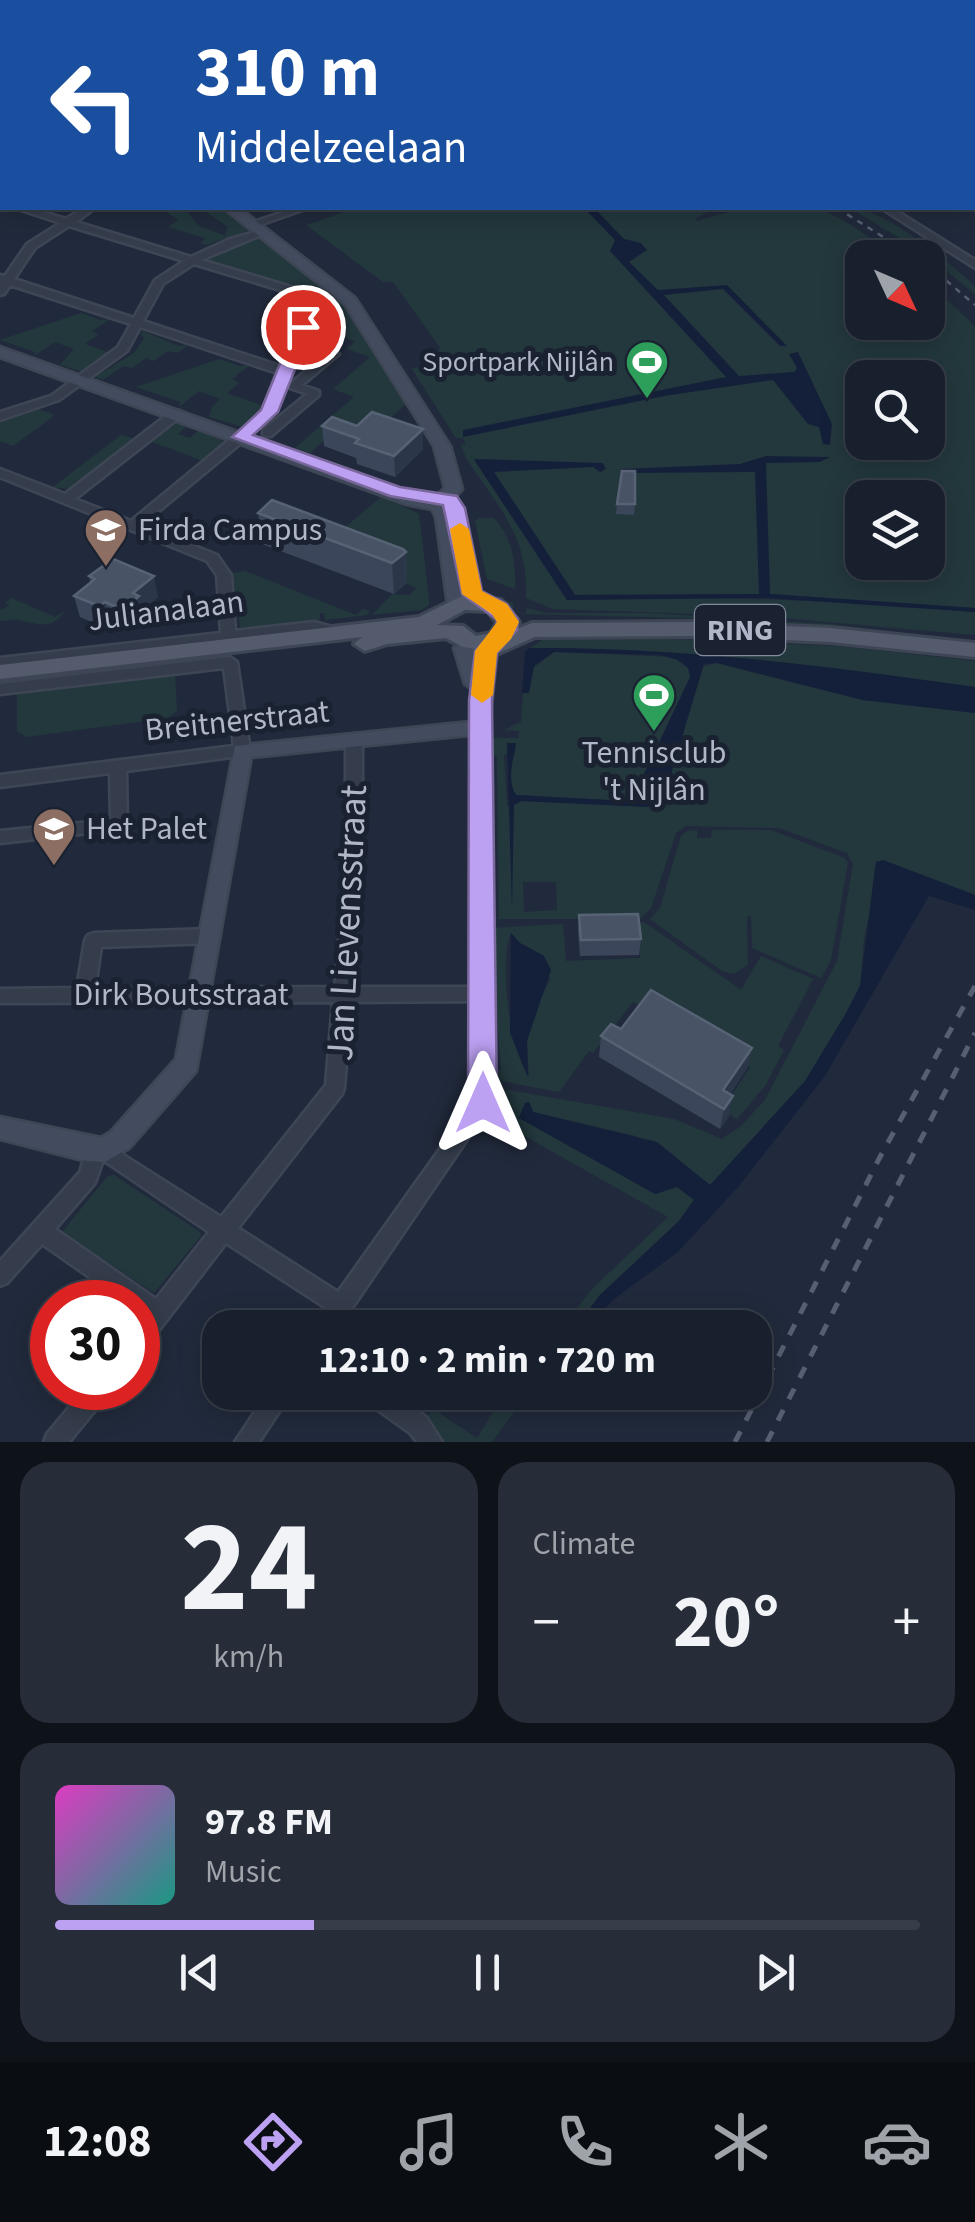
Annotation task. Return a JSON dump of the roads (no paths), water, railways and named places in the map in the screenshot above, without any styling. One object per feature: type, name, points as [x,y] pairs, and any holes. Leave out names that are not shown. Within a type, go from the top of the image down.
[{"type":"main road","name":"RING","points":[[452,625],[482,602],[500,633]]},
{"type":"main road","name":"RING","points":[[452,625],[482,608],[498,620],[500,633]]},
{"type":"main road","name":"RING","points":[[500,633],[570,619],[786,625],[975,646]]},
{"type":"main road","name":"Julianalaan","points":[[0,676],[424,623],[452,625]]},
{"type":"main road","name":"RING","points":[[452,625],[500,633],[699,629],[975,646]]},
{"type":"main road","name":"Julianalaan","points":[[0,676],[365,644],[452,625]]},
{"type":"street","points":[[27,210],[313,298],[319,310],[295,342],[267,415],[134,525]]},
{"type":"street","points":[[0,292],[4,279],[31,246],[87,210]]},
{"type":"street","points":[[234,210],[350,301],[444,453],[439,500],[446,517],[452,625],[480,700],[484,1093],[480,1112],[343,1310]]},
{"type":"street","points":[[0,416],[46,402],[124,349],[159,282],[212,247],[298,210]]},
{"type":"street","points":[[889,210],[973,261]]},
{"type":"street","points":[[4,279],[138,323],[315,393],[267,434]]},
{"type":"street","points":[[294,386],[333,354],[295,342]]},
{"type":"street","points":[[0,352],[397,492],[439,500],[456,508],[470,586],[482,602]]},
{"type":"street","points":[[66,499],[176,414]]},
{"type":"street","points":[[0,473],[206,554],[224,575],[228,636]]},
{"type":"street","name":"Julianalaan","points":[[0,662],[314,627],[338,633]]},
{"type":"street","points":[[480,700],[500,633]]},
{"type":"street","name":"Julianalaan","points":[[177,668],[202,656]]},
{"type":"street","name":"Julianalaan","points":[[0,689],[230,662],[242,751]]},
{"type":"street","name":"Breitnerstraat","points":[[0,781],[354,738],[481,728]]},
{"type":"street","name":"Jan Lievensstraat","points":[[160,1310],[335,1088],[354,861],[354,738]]},
{"type":"street","points":[[0,1276],[88,1177],[100,1150],[120,1140],[187,1063],[242,751]]},
{"type":"street","points":[[0,837],[119,825],[118,765]]},
{"type":"street","points":[[85,994],[94,940],[210,936]]},
{"type":"street","name":"Dirk Boutsstraat","points":[[0,996],[483,994]]},
{"type":"street","points":[[0,1128],[100,1150],[223,1230],[329,1310]]},
{"type":"street","points":[[40,1231],[111,1280]]},
{"type":"street","points":[[55,1442],[81,1410]]},
{"type":"street","points":[[246,1442],[269,1410]]},
{"type":"street","points":[[397,1410],[418,1425],[431,1442]]},
{"type":"water","points":[[586,210],[596,210],[624,239],[641,243],[647,250],[629,262],[658,290],[727,285],[787,346],[780,346],[723,289],[664,295],[739,376],[794,372],[797,368],[789,354],[798,352],[832,424],[830,445],[823,444],[819,427],[808,424],[773,380],[664,396],[463,437],[463,430],[726,377],[610,251],[615,240]]},
{"type":"water","points":[[766,456],[830,457],[820,462],[766,463],[770,594],[975,608],[975,612],[766,598],[567,600],[474,459],[603,463],[606,469],[600,472],[593,467],[494,472],[575,595],[759,594],[755,472],[626,473],[621,469],[740,464]]},
{"type":"water","points":[[530,648],[697,654],[975,687],[975,713],[863,700],[717,663],[704,664],[662,804],[647,807],[521,801],[514,805],[512,910],[507,743],[516,743],[511,776],[516,795],[627,801],[633,797],[690,677],[688,668],[678,660],[660,655],[554,652],[534,666],[529,693],[522,693],[525,651]]},
{"type":"water","points":[[883,860],[975,895],[975,910],[929,896],[825,1076],[739,1186],[678,1252],[603,1310],[589,1310],[678,1222],[694,1200],[677,1187],[655,1194],[519,1118],[525,1103],[529,1102],[533,1112],[657,1142],[710,1185],[805,1081],[860,986],[876,862]]},
{"type":"water","points":[[511,933],[520,943],[544,956],[551,970],[527,1041],[528,1077],[510,1033]]},
{"type":"railway","points":[[840,210],[888,240]]},
{"type":"railway","points":[[945,279],[975,305]]},
{"type":"railway","points":[[735,1442],[881,1155],[975,986]]},
{"type":"railway","points":[[767,1442],[975,1033]]},
{"type":"place","name":"Sportpark Nijlân","points":[[647,400]]},
{"type":"place","name":"Firda Campus","points":[[106,568]]},
{"type":"place","name":"Tennisclub 't Nijlân","points":[[654,733]]},
{"type":"place","name":"Het Palet","points":[[54,867]]}]
